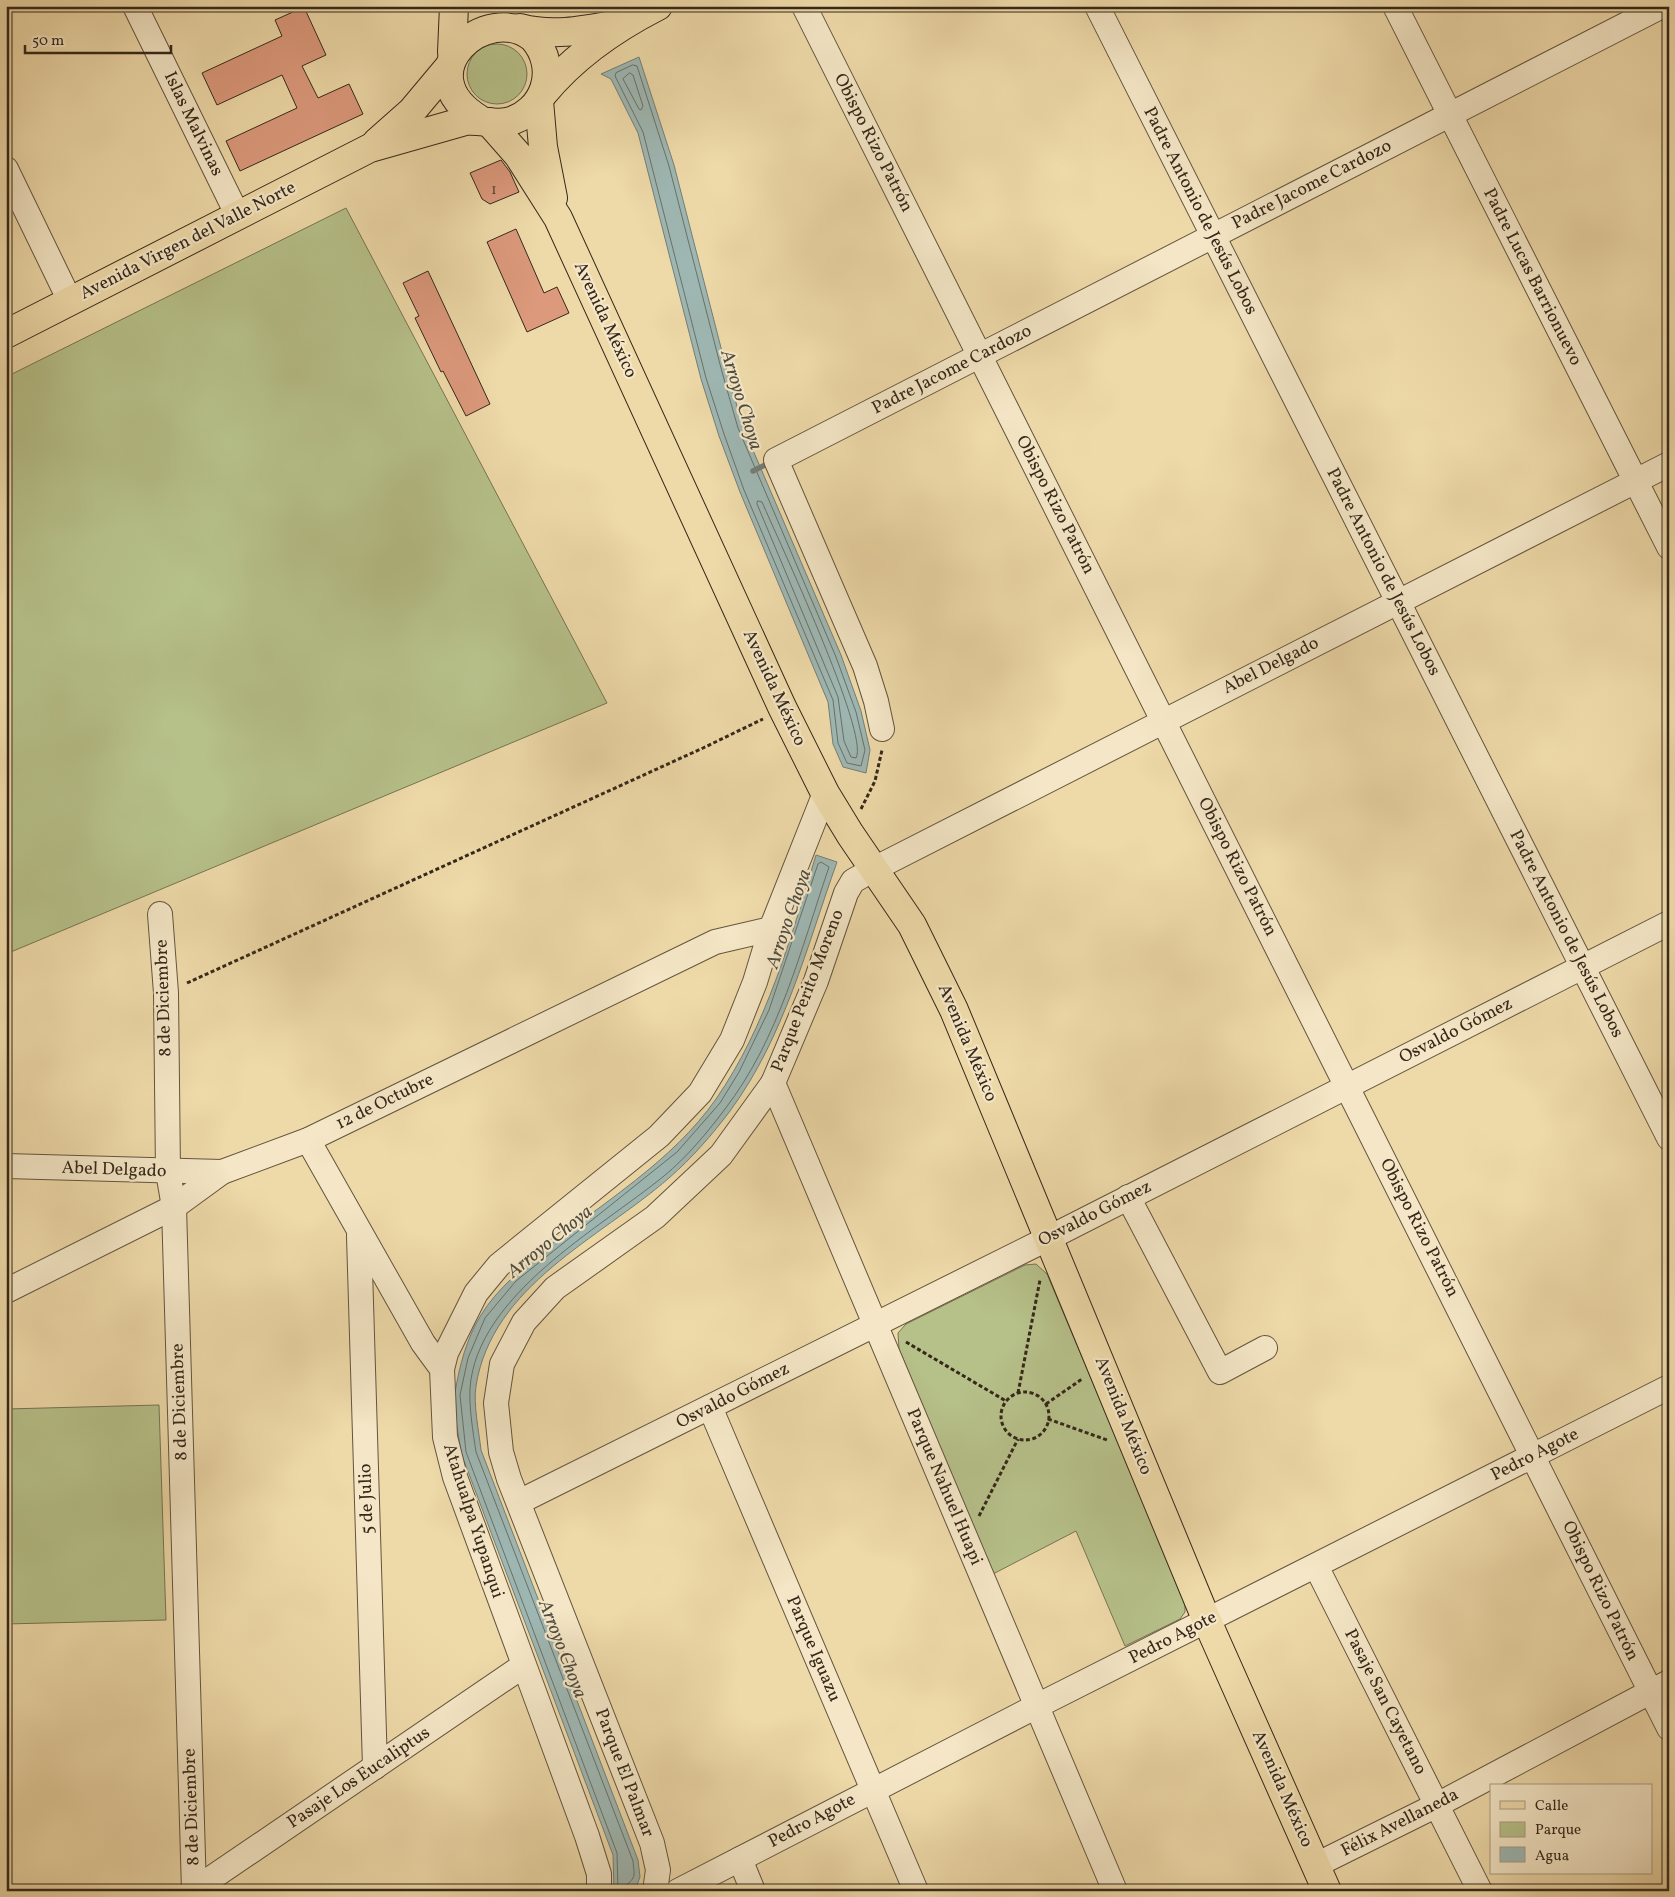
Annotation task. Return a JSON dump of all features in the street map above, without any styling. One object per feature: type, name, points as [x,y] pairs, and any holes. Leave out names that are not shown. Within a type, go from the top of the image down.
[{"type":"main road","points":[[454,6],[449,84],[455,98],[466,111],[484,121],[504,122],[517,119],[530,112],[568,67],[627,22],[658,6]]},
{"type":"main road","points":[[478,6],[533,37],[542,50],[547,64],[547,79],[541,97]]},
{"type":"main road","points":[[450,60],[461,39],[474,29],[489,24],[513,26],[536,32],[556,33],[581,31],[627,22]]},
{"type":"main road","name":"Avenida Virgen del Valle Norte","points":[[370,148],[412,111],[450,60]]},
{"type":"main road","name":"Avenida México","points":[[541,97],[543,147],[558,218]]},
{"type":"main road","name":"Avenida Virgen del Valle Norte","points":[[6,334],[370,148],[434,128],[484,121]]},
{"type":"main road","name":"Avenida México","points":[[484,121],[518,155],[558,218],[782,707],[825,793],[850,834],[912,925],[933,964],[1049,1238],[1207,1621],[1327,1891]]},
{"type":"street","name":"Islas Malvinas","points":[[135,6],[238,216]]},
{"type":"street","name":"Obispo Rizo Patrón","points":[[804,6],[1534,1456],[1660,1687],[1669,1728]]},
{"type":"street","name":"Padre Antonio de Jesús Lobos","points":[[1097,6],[1669,1138]]},
{"type":"street","name":"Padre Lucas Barrionuevo","points":[[1395,6],[1669,547]]},
{"type":"street","name":"Padre Jacome Cardozo","points":[[882,729],[876,701],[865,666],[776,460],[1662,6]]},
{"type":"street","points":[[6,169],[70,301]]},
{"type":"street","name":"Abel Delgado","points":[[874,869],[1669,464]]},
{"type":"street","points":[[442,1369],[446,1353],[476,1293],[499,1265],[659,1136],[700,1093],[732,1040],[755,982],[772,929],[825,793]]},
{"type":"street","name":"Parque Perito Moreno","points":[[496,1403],[502,1364],[524,1322],[555,1288],[655,1217],[721,1155],[773,1083],[816,981],[846,893],[854,881],[874,869]]},
{"type":"street","name":"8 de Diciembre","points":[[160,914],[166,993],[168,1172],[174,1207],[194,1890]]},
{"type":"street","name":"Osvaldo Gómez","points":[[519,1502],[1049,1238],[1669,923]]},
{"type":"street","name":"12 de Octubre","points":[[6,1291],[174,1207],[222,1172],[308,1140],[715,942],[772,929]]},
{"type":"street","name":"Parque Nahuel Huapi","points":[[773,1083],[1115,1891]]},
{"type":"street","points":[[308,1140],[423,1343],[442,1369]]},
{"type":"street","name":"Abel Delgado","points":[[6,1166],[222,1172]]},
{"type":"street","points":[[1128,1197],[1220,1372],[1265,1348]]},
{"type":"street","name":"5 de Julio","points":[[359,1231],[375,1767]]},
{"type":"street","name":"Atahualpa Yupanqui","points":[[442,1369],[445,1437],[455,1477],[587,1836],[599,1874],[599,1891]]},
{"type":"street","name":"Pedro Agote","points":[[678,1891],[873,1789],[1669,1387]]},
{"type":"street","name":"Parque El Palmar","points":[[496,1403],[501,1452],[652,1842],[658,1870],[655,1891]]},
{"type":"street","name":"Parque Iguazu","points":[[710,1407],[916,1891]]},
{"type":"street","name":"Pasaje San Cayetano","points":[[1316,1566],[1480,1891]]},
{"type":"street","name":"Pasaje Los Eucaliptus","points":[[194,1890],[523,1666]]},
{"type":"street","name":"Félix Avellaneda","points":[[1316,1865],[1437,1805],[1660,1687]]},
{"type":"street","points":[[740,1859],[753,1891]]},
{"type":"path","points":[[166,993],[704,748],[747,728],[782,707]]},
{"type":"path","points":[[850,834],[875,781],[882,754],[882,729]]},
{"type":"path","points":[[1018,1392],[1041,1276]]},
{"type":"path","points":[[875,1324],[1006,1401]]},
{"type":"path","points":[[1046,1404],[1101,1365]]},
{"type":"path","points":[[1018,1392],[1034,1393],[1046,1404],[1048,1419],[1041,1433],[1026,1439],[1018,1439],[1006,1430],[1002,1423],[1001,1415],[1006,1401],[1018,1392]]},
{"type":"path","points":[[1048,1419],[1136,1450]]},
{"type":"path","points":[[967,1540],[1018,1439]]},
{"type":"green space","points":[[491,44],[503,44],[514,49],[522,57],[527,68],[525,86],[514,99],[503,104],[491,104],[480,99],[472,91],[467,80],[467,68],[472,57],[480,49]]},
{"type":"green space","points":[[346,208],[607,703],[6,954],[6,377]]},
{"type":"green space","points":[[1036,1264],[1047,1274],[1185,1602],[1185,1612],[1180,1619],[1125,1646],[1076,1531],[993,1574],[899,1349],[898,1333],[906,1324],[1025,1265]]},
{"type":"green space","points":[[159,1405],[166,1620],[6,1624],[6,1409]]},
{"type":"water","points":[[639,57],[674,165],[743,427],[841,655],[861,711],[870,750],[866,773],[843,767],[833,744],[828,702],[740,492],[719,436],[701,379],[638,133],[611,79],[601,74]]},
{"type":"water","points":[[816,855],[837,862],[780,1022],[749,1083],[716,1129],[669,1178],[552,1267],[526,1292],[503,1319],[486,1351],[476,1386],[476,1409],[481,1450],[638,1860],[640,1877],[637,1885],[624,1891],[614,1891],[613,1855],[461,1453],[456,1423],[455,1393],[464,1352],[476,1324],[487,1306],[502,1288],[544,1250],[658,1162],[698,1122],[716,1099],[734,1071],[763,1012],[787,950]]},
{"type":"building","points":[[304,7],[326,55],[302,66],[318,98],[349,84],[363,114],[240,171],[226,141],[297,108],[282,75],[217,105],[202,73],[282,36],[275,20]]},
{"type":"building","points":[[501,160],[510,172],[519,192],[490,204],[482,199],[470,173]]},
{"type":"building","points":[[516,229],[544,293],[557,287],[569,313],[527,332],[487,242]]},
{"type":"building","points":[[428,271],[490,404],[466,416],[443,371],[441,372],[415,318],[419,316],[403,283]]},
{"type":"waterway","points":[[753,471],[771,462]]},
{"type":"water label","name":"Arroyo Choya","points":[[741,400]]},
{"type":"water label","name":"Arroyo Choya","points":[[789,919]]},
{"type":"water label","name":"Arroyo Choya","points":[[550,1242]]},
{"type":"water label","name":"Arroyo Choya","points":[[562,1649]]}]
